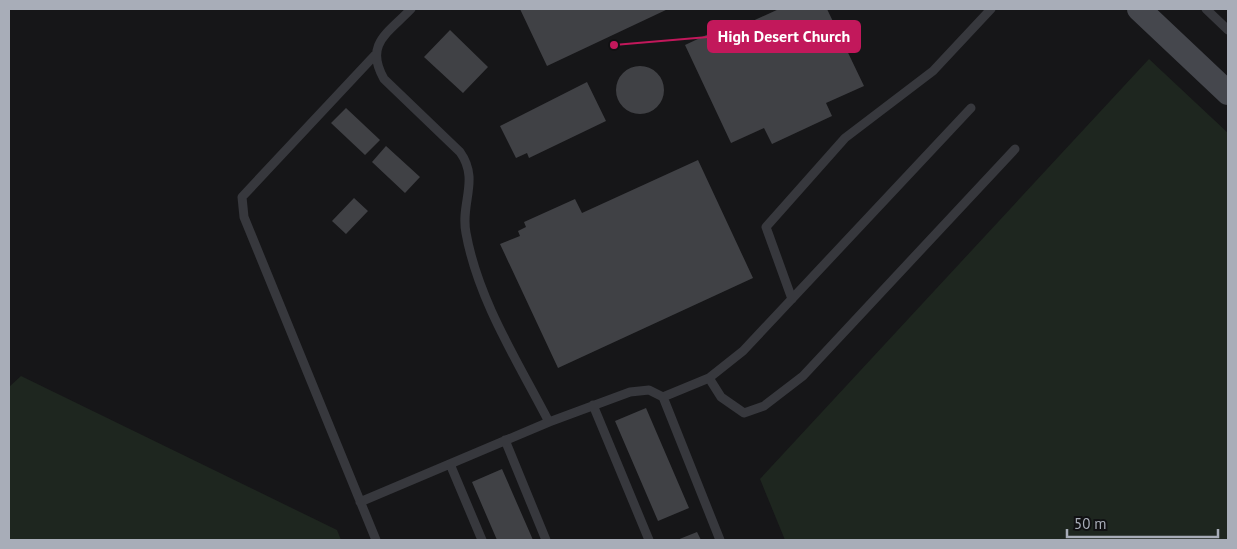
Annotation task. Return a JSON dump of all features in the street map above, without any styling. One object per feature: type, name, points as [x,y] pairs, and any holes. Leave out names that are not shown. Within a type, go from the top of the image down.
[{"type":"main road","points":[[1139,9],[1228,93]]},
{"type":"lane","points":[[376,540],[244,216],[242,197],[375,55],[383,38],[411,9]]},
{"type":"lane","points":[[792,299],[766,227],[845,138],[933,72],[991,9]]},
{"type":"lane","points":[[1206,9],[1228,30]]},
{"type":"lane","points":[[375,55],[376,66],[384,79],[460,152],[468,163],[470,175],[465,232],[474,263],[495,319],[548,422]]},
{"type":"lane","points":[[663,397],[709,378],[743,351],[972,108]]},
{"type":"lane","points":[[709,378],[721,397],[744,413],[764,406],[803,376],[1015,149]]},
{"type":"lane","points":[[360,502],[548,422],[630,392],[649,390],[663,397],[720,540]]},
{"type":"lane","points":[[593,405],[649,540]]},
{"type":"lane","points":[[505,440],[546,540]]},
{"type":"lane","points":[[450,464],[482,540]]},
{"type":"shaded area","points":[[1149,59],[1228,133],[1228,540],[785,540],[760,479]]},
{"type":"shaded area","points":[[21,376],[337,530],[341,540],[9,540],[9,387]]},
{"type":"building","points":[[520,9],[668,9],[547,66]]},
{"type":"building","points":[[779,9],[827,9],[864,86],[826,103],[832,116],[772,144],[764,128],[731,143],[685,45],[717,30],[720,36]]},
{"type":"building","points":[[450,30],[488,67],[463,93],[424,57]]},
{"type":"building","points":[[635,66],[645,66],[657,73],[664,85],[664,95],[657,107],[645,114],[635,114],[627,110],[620,103],[616,95],[616,85],[620,77],[627,70]]},
{"type":"building","points":[[587,82],[606,121],[529,158],[527,153],[516,158],[500,126]]},
{"type":"building","points":[[346,108],[380,140],[365,155],[331,123]]},
{"type":"building","points":[[386,146],[420,177],[405,193],[372,162]]},
{"type":"building","points":[[698,160],[753,278],[558,368],[500,244],[520,236],[518,231],[526,227],[524,222],[575,199],[582,213]]},
{"type":"building","points":[[354,198],[368,211],[346,234],[332,221]]},
{"type":"building","points":[[646,408],[689,508],[658,521],[615,421]]},
{"type":"building","points":[[502,469],[533,540],[497,540],[472,482]]},
{"type":"building","points":[[697,532],[701,540],[677,540]]},
{"type":"place","name":"High Desert Church","points":[[614,45]]}]
